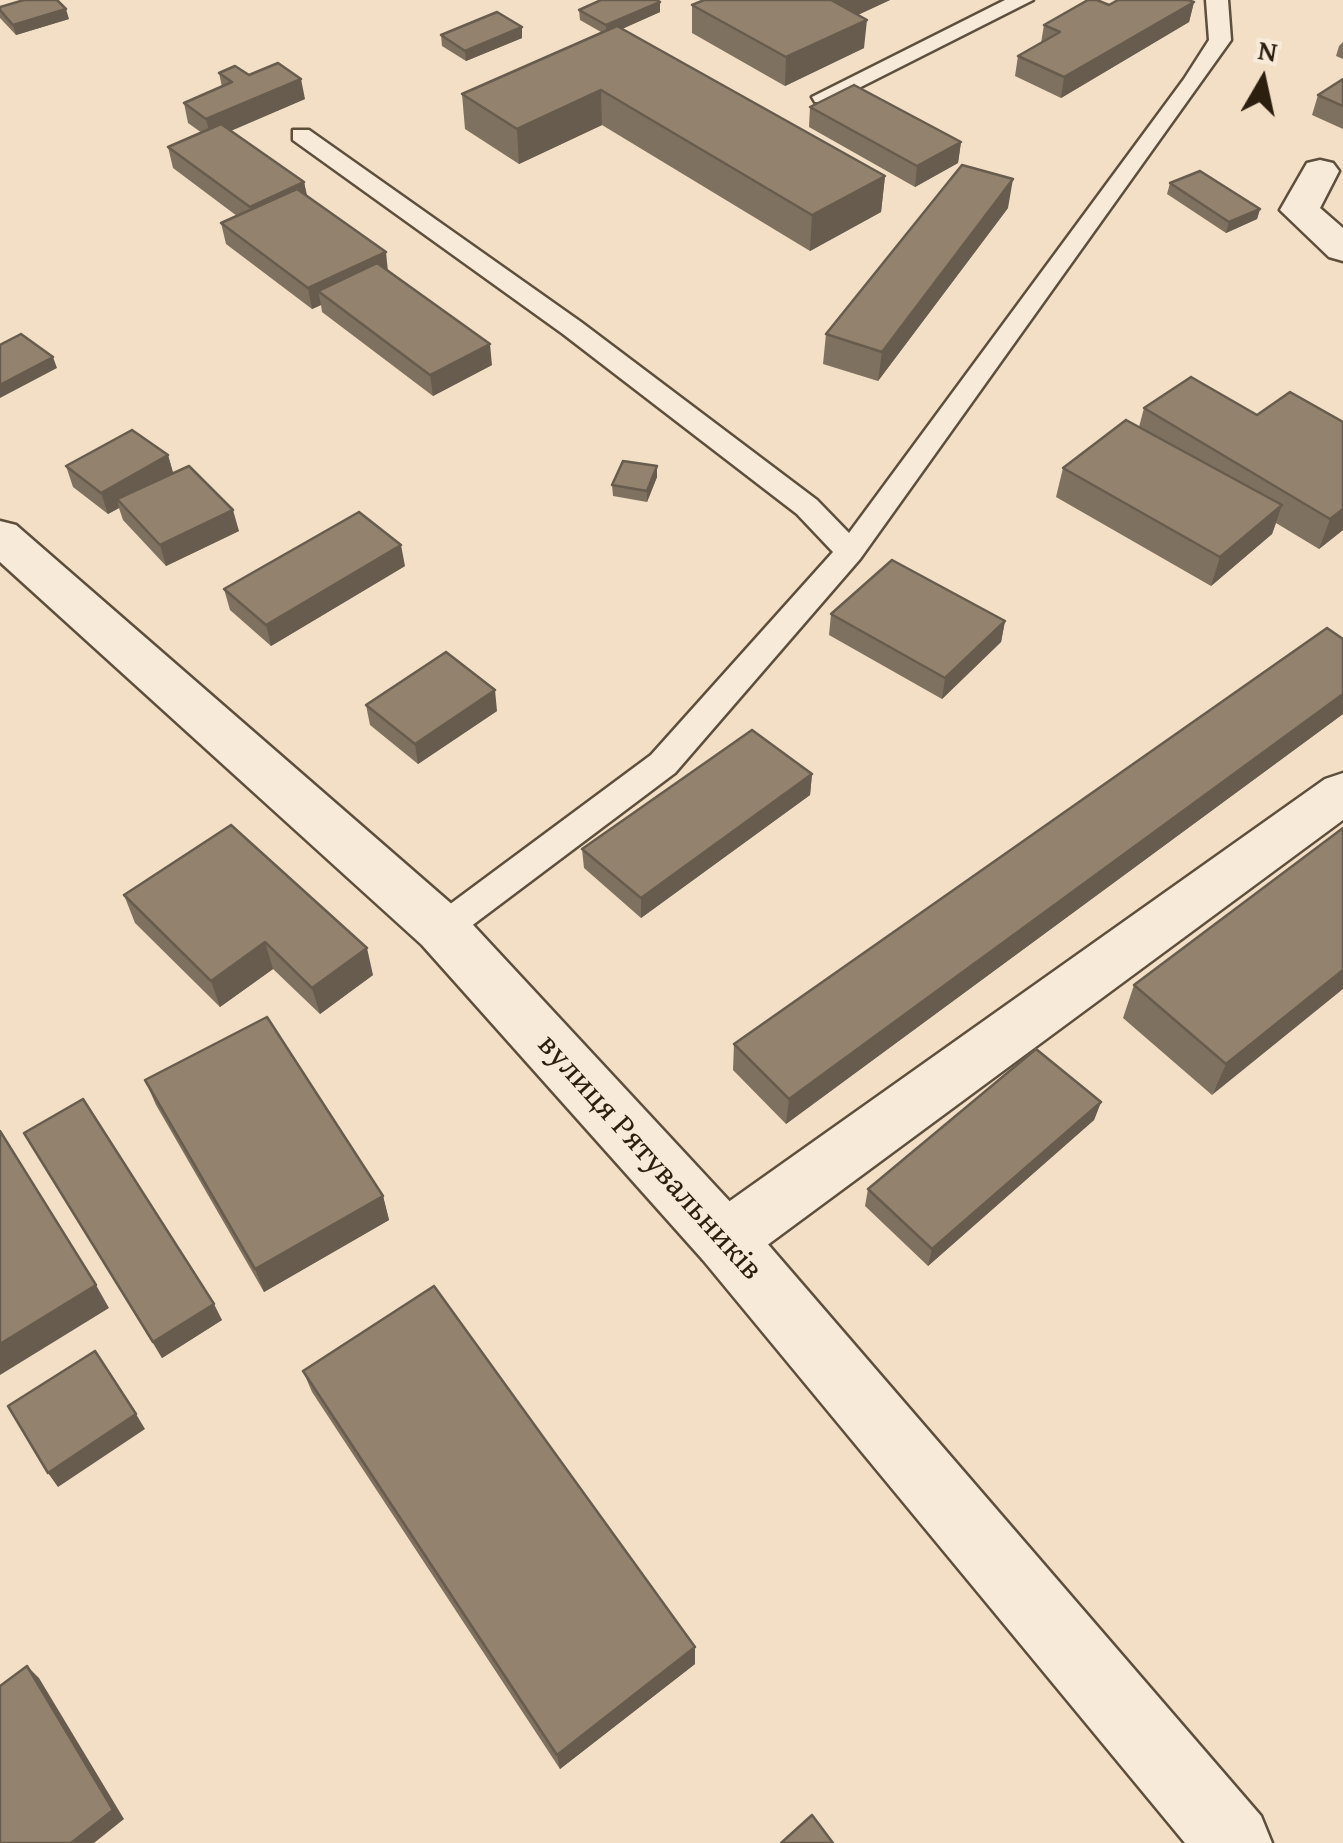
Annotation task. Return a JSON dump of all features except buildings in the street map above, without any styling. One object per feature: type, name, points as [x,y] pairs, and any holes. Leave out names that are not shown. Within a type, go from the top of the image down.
[{"type":"street","points":[[1320,171],[1299,210],[1343,249]]},
{"type":"street","name":"вулиця Рятувальників","points":[[0,536],[442,928],[725,1240],[1234,1843]]},
{"type":"street","points":[[725,1240],[1343,793]]},
{"type":"lane","points":[[823,96],[1022,0]]},
{"type":"lane","points":[[442,928],[663,764],[850,552],[935,442],[1077,236],[1203,67],[1220,40],[1217,0]]},
{"type":"lane","points":[[301,135],[617,362],[806,507],[850,552]]}]
